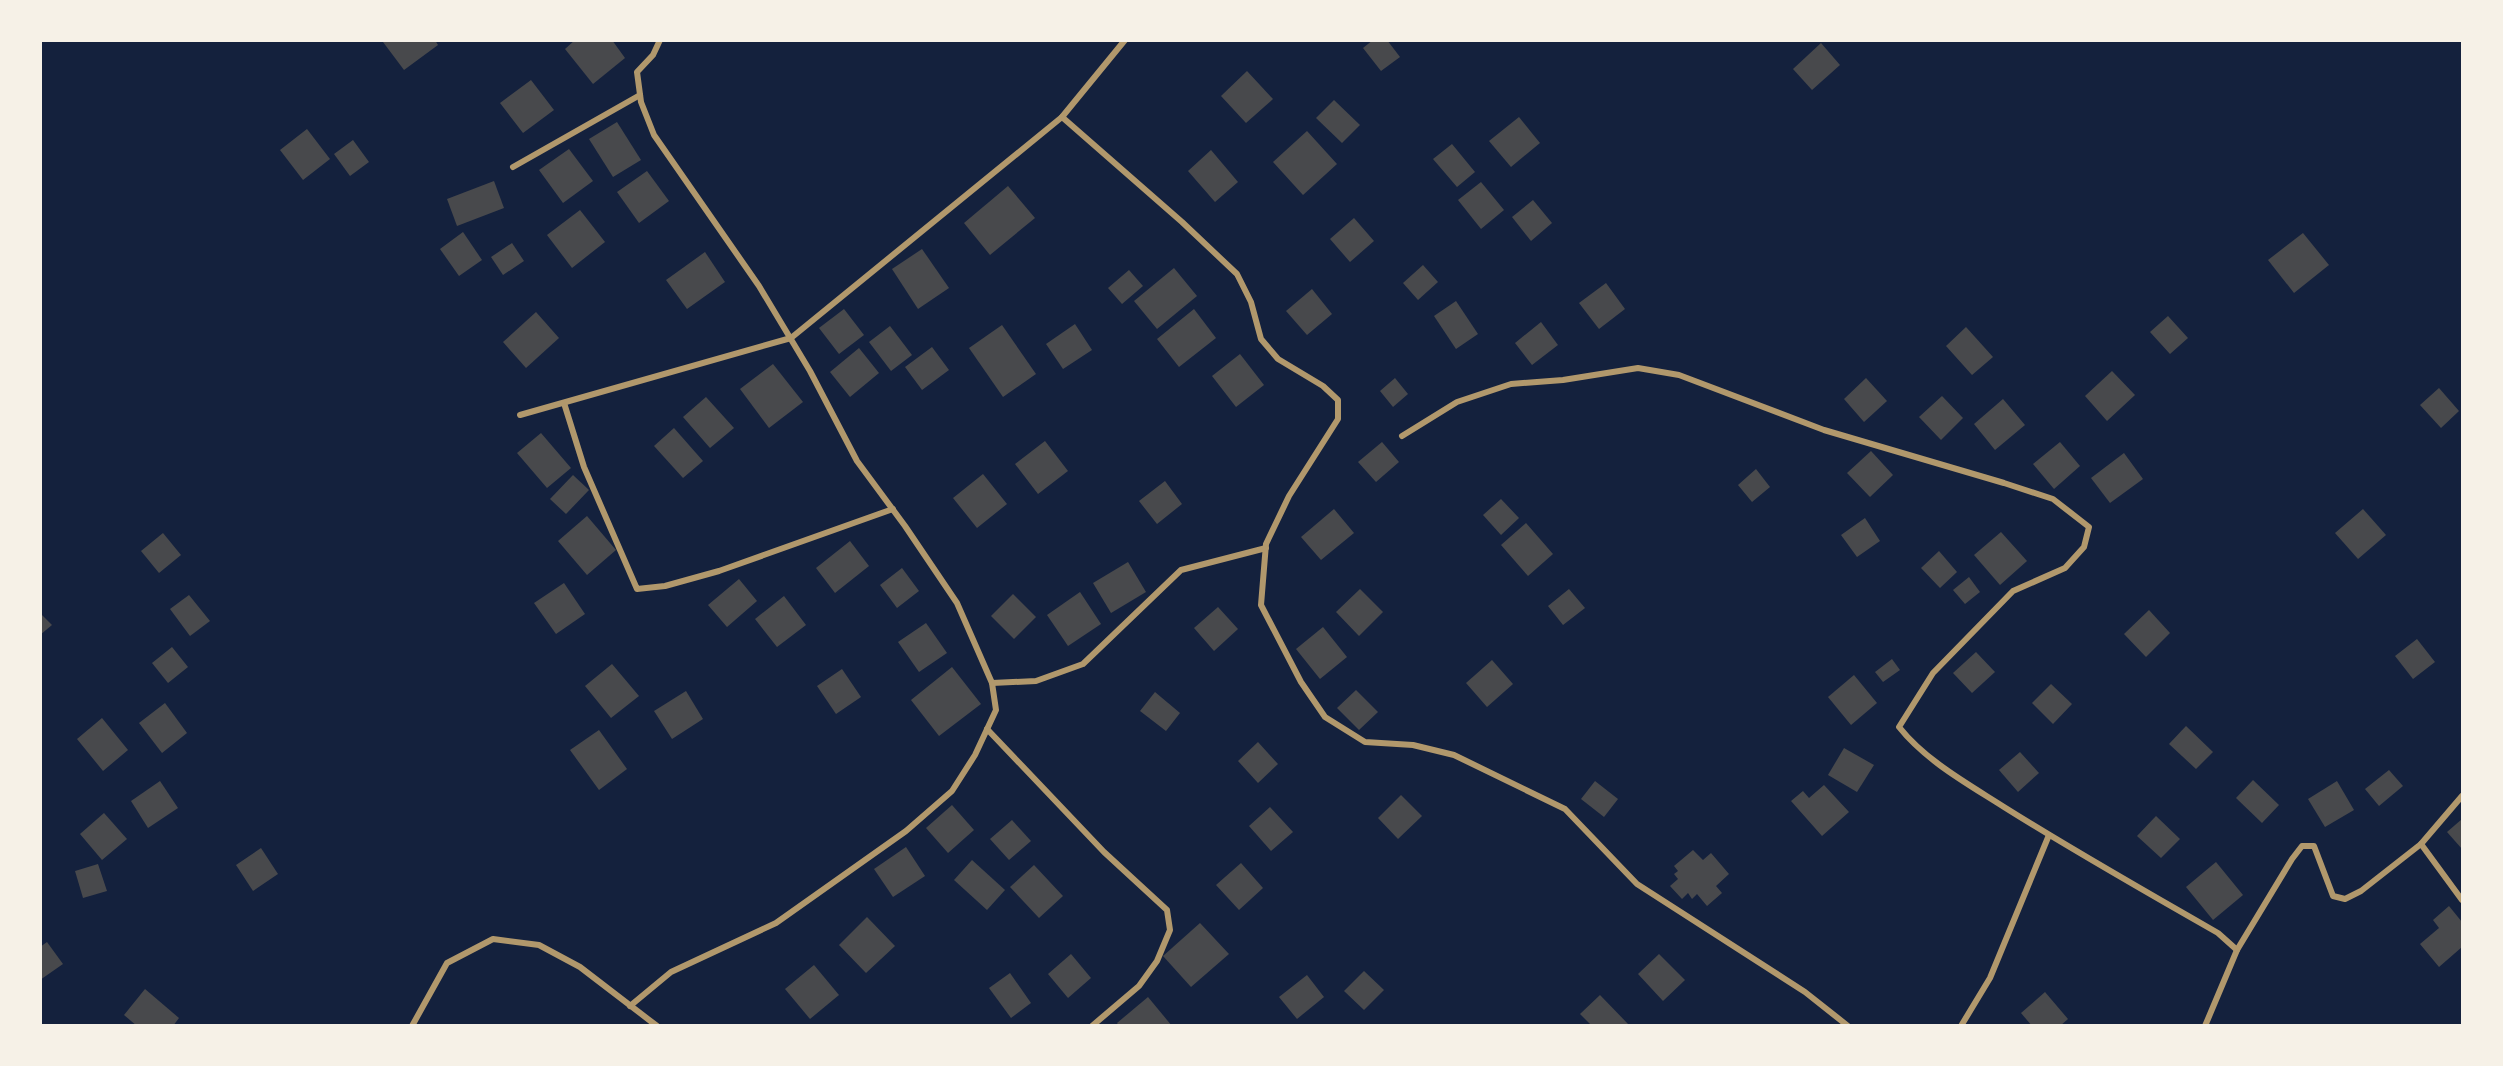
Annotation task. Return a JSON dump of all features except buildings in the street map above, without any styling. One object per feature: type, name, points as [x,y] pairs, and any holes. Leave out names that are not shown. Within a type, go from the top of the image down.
[{"type":"street","points":[[630,1006],[671,972],[776,922],[906,831],[952,791],[975,755],[996,710],[992,683],[957,603],[857,461],[791,338],[759,286],[654,135],[640,95],[637,72],[653,55],[660,40]]},
{"type":"street","points":[[520,415],[791,338],[1062,117],[1125,40]]},
{"type":"street","points":[[513,168],[640,95]]},
{"type":"street","points":[[1062,117],[1182,222],[1237,274],[1251,302],[1261,339],[1278,359],[1323,386],[1338,400],[1338,419],[1289,496],[1266,548],[1261,605],[1301,682],[1325,717],[1365,742],[1413,745],[1454,754],[1565,809],[1637,884],[1805,992],[1848,1026]]},
{"type":"street","points":[[1401,436],[1457,402],[1511,384],[1563,380],[1638,368],[1679,375],[1824,430],[2053,499],[2089,527],[2084,547],[2065,568],[2013,591],[1934,673],[1899,727],[1911,742],[1960,779],[2049,836],[2218,933],[2237,950]]},
{"type":"street","points":[[564,403],[584,467],[636,589],[665,586],[719,571],[893,509]]},
{"type":"street","points":[[992,683],[1036,681],[1083,664],[1181,570],[1266,548]]},
{"type":"street","points":[[987,729],[1104,852],[1167,910],[1170,930],[1157,961],[1139,986],[1092,1026]]},
{"type":"street","points":[[2205,1026],[2237,950],[2302,846],[2314,846],[2333,896],[2345,899],[2361,891],[2421,844],[2463,796]]},
{"type":"street","points":[[1961,1026],[1990,978],[2049,836]]},
{"type":"street","points":[[2421,844],[2463,900]]},
{"type":"street","points":[[412,1026],[447,963],[492,939],[539,945],[580,968],[657,1026]]}]
